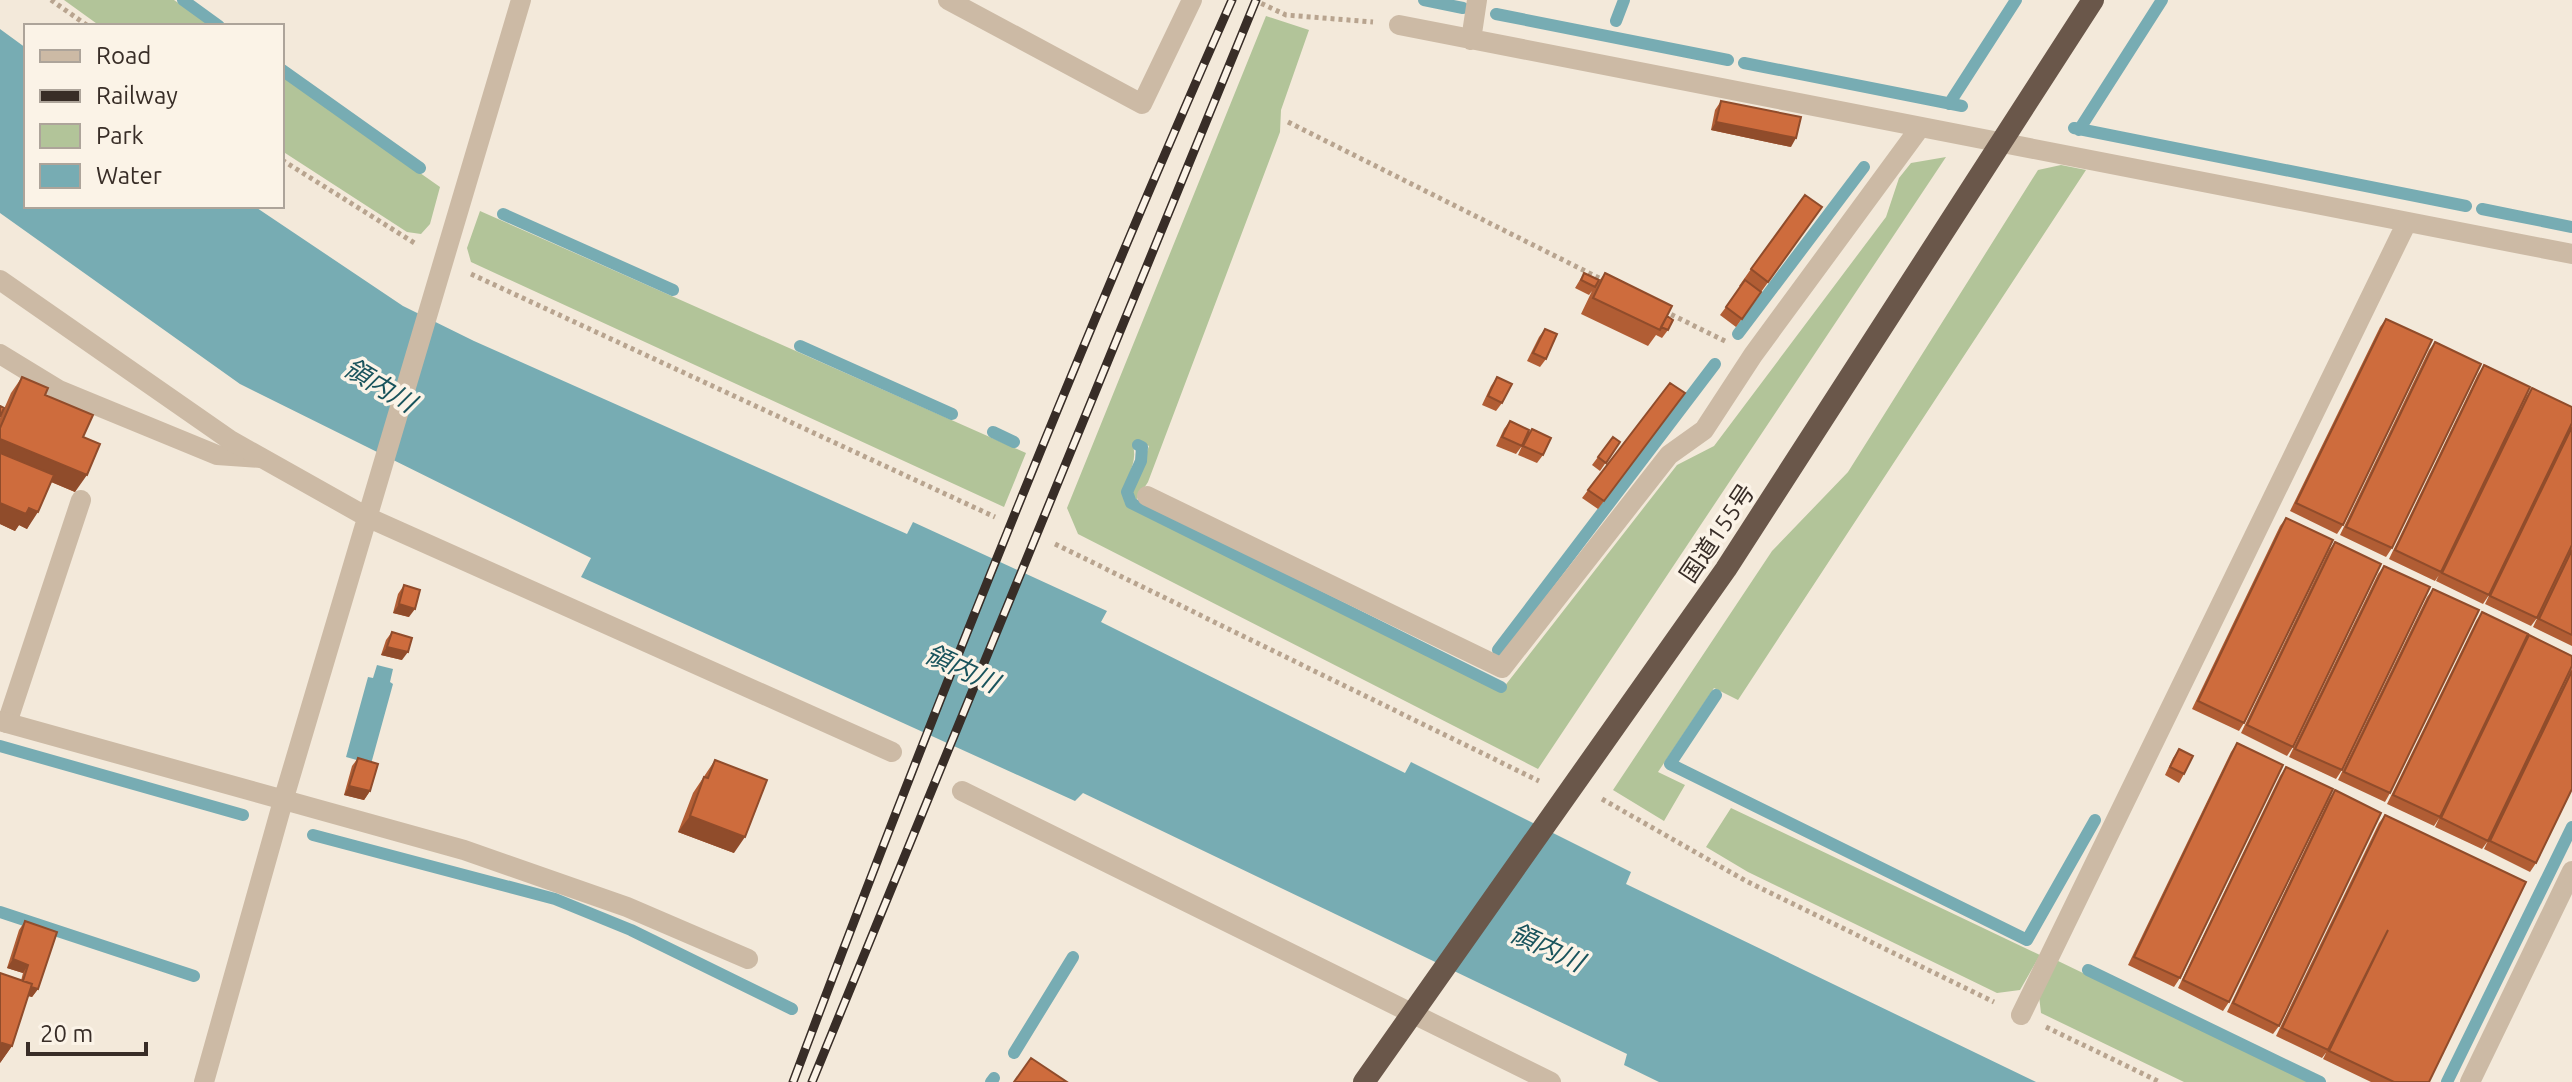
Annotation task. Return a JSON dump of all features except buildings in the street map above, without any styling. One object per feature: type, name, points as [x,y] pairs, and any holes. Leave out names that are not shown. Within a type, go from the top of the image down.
[{"type":"highway","name":"国道155号","points":[[1364,1082],[1726,569],[2093,0]]},
{"type":"street","points":[[204,1082],[441,260],[521,0]]},
{"type":"street","points":[[948,0],[1142,104],[1192,0]]},
{"type":"street","points":[[1471,40],[1477,0]]},
{"type":"street","points":[[1399,25],[1919,129],[2572,254]]},
{"type":"street","points":[[1147,496],[1502,668],[1669,455],[1704,430],[1753,355],[1919,129]]},
{"type":"street","points":[[2021,1015],[2407,222]]},
{"type":"street","points":[[0,280],[230,440],[367,517],[892,752]]},
{"type":"street","points":[[0,354],[59,390],[217,455],[261,458]]},
{"type":"street","points":[[81,500],[3,722],[464,850],[627,907],[748,959]]},
{"type":"street","points":[[962,791],[1416,1012],[1551,1082]]},
{"type":"street","points":[[2470,1082],[2572,871]]},
{"type":"path","points":[[51,0],[85,24]]},
{"type":"path","points":[[1254,0],[1286,15],[1399,25]]},
{"type":"path","points":[[1288,122],[1612,285]]},
{"type":"path","points":[[284,161],[441,260],[995,517]]},
{"type":"path","points":[[1654,306],[1753,355]]},
{"type":"path","points":[[1055,544],[1566,794],[1605,800],[1746,881],[2160,1082]]},
{"type":"green space","points":[[64,0],[174,0],[208,24],[97,24]]},
{"type":"green space","points":[[1266,16],[1309,30],[1281,110],[1280,132],[1148,482],[1135,502],[1132,494],[1149,446],[1139,441],[1133,446],[1134,460],[1125,488],[1125,503],[1500,692],[1677,465],[1714,446],[1886,217],[1899,178],[1911,163],[1946,157],[1538,769],[1078,534],[1067,508]]},
{"type":"green space","points":[[284,77],[440,187],[430,224],[421,234],[407,232],[284,152]]},
{"type":"green space","points":[[2061,165],[2086,170],[1738,700],[1714,688],[1658,772],[1685,785],[1664,821],[1613,790],[1772,551],[1848,472],[2038,170]]},
{"type":"green space","points":[[480,211],[1026,453],[1004,507],[471,262],[467,248]]},
{"type":"green space","points":[[1731,808],[2040,955],[2020,990],[1997,993],[1748,872],[1706,847]]},
{"type":"green space","points":[[2056,960],[2309,1082],[2184,1082],[2041,1013],[2039,996]]},
{"type":"water","name":"領内川","points":[[0,29],[24,47],[24,208],[257,208],[403,306],[474,341],[907,534],[913,522],[1107,611],[1101,622],[1405,773],[1411,762],[1631,872],[1626,884],[2036,1082],[1659,1082],[1624,1065],[1627,1054],[1083,793],[1075,801],[581,577],[591,558],[240,384],[0,213]]},
{"type":"water","points":[[377,665],[393,669],[390,682],[393,684],[371,764],[346,757],[368,677],[373,678]]},
{"type":"waterway","points":[[183,0],[216,24]]},
{"type":"waterway","points":[[1424,0],[1463,8]]},
{"type":"waterway","points":[[1616,21],[1624,0]]},
{"type":"waterway","points":[[1949,104],[2016,0]]},
{"type":"waterway","points":[[2079,130],[2162,0]]},
{"type":"waterway","points":[[1496,14],[1728,60]]},
{"type":"waterway","points":[[1744,63],[1962,106]]},
{"type":"waterway","points":[[284,71],[420,168]]},
{"type":"waterway","points":[[2074,128],[2466,206]]},
{"type":"waterway","points":[[1738,334],[1864,167]]},
{"type":"waterway","points":[[2482,209],[2572,227]]},
{"type":"waterway","points":[[503,214],[673,290]]},
{"type":"waterway","points":[[800,346],[952,414]]},
{"type":"waterway","points":[[1498,650],[1715,364]]},
{"type":"waterway","points":[[993,432],[1014,442]]},
{"type":"waterway","points":[[1138,445],[1142,447],[1141,461],[1127,492],[1131,503],[1501,687]]},
{"type":"waterway","points":[[1716,695],[1670,764],[2027,940],[2095,820]]},
{"type":"waterway","points":[[0,746],[243,815]]},
{"type":"waterway","points":[[2447,1082],[2572,827]]},
{"type":"waterway","points":[[313,835],[555,899],[631,930],[792,1009]]},
{"type":"waterway","points":[[0,912],[194,976]]},
{"type":"waterway","points":[[1014,1053],[1073,957]]},
{"type":"waterway","points":[[2088,970],[2320,1082]]},
{"type":"waterway","points":[[991,1082],[994,1078]]},
{"type":"railway","points":[[793,1082],[1005,538],[1116,268],[1232,0]]},
{"type":"railway","points":[[812,1082],[1256,0]]}]
